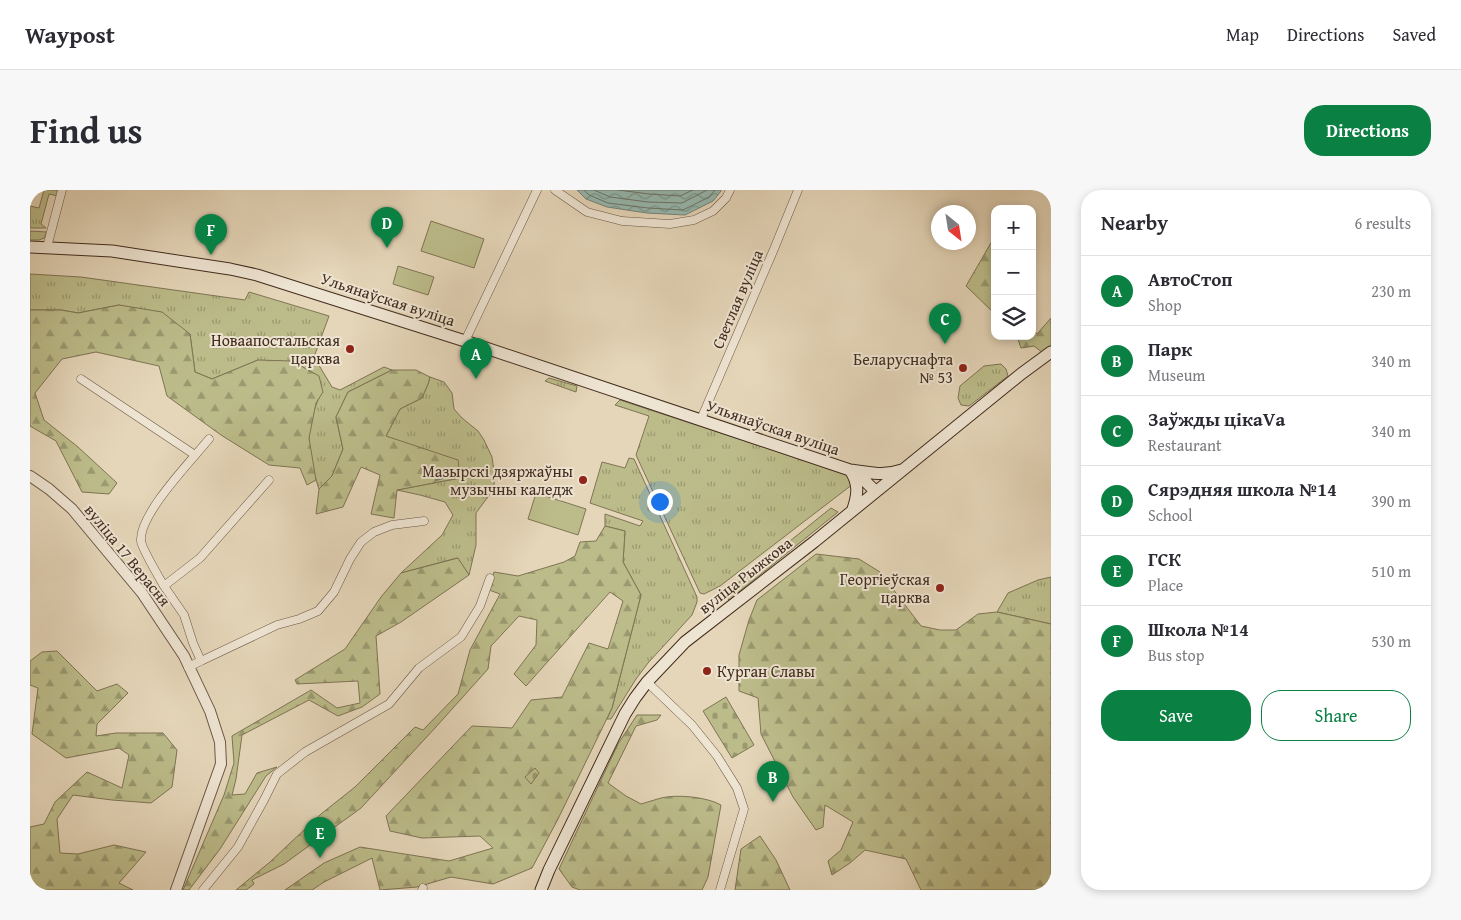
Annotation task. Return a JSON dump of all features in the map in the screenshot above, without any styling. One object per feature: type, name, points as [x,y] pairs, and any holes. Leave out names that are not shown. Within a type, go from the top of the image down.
[{"type":"main road","name":"Ульянаўская вуліца","points":[[30,247],[112,251],[258,275],[466,341],[850,470],[886,474],[902,470]]},
{"type":"main road","name":"вуліца Рыжкова","points":[[541,890],[626,714],[647,682],[685,642],[1051,352]]},
{"type":"main road","points":[[850,470],[862,478],[875,491],[877,485],[870,472]]},
{"type":"main road","points":[[850,470],[857,482],[858,492],[853,509]]},
{"type":"street","points":[[47,247],[62,190]]},
{"type":"street","points":[[466,341],[537,190]]},
{"type":"street","points":[[556,190],[587,212],[622,221],[670,224],[694,220],[712,211],[726,198],[730,190]]},
{"type":"street","name":"Светлая вуліца","points":[[700,419],[798,190]]},
{"type":"street","points":[[81,379],[196,455]]},
{"type":"street","name":"вуліца 17 Верасня","points":[[201,661],[184,615],[164,586],[141,543],[141,532],[149,514],[165,492],[209,439]]},
{"type":"street","name":"вуліца 17 Верасня","points":[[30,476],[49,489],[72,509],[142,592],[184,656],[210,711],[220,742],[221,764],[176,890]]},
{"type":"street","name":"вуліца 17 Верасня","points":[[164,586],[200,558],[269,480]]},
{"type":"street","points":[[188,667],[277,625],[299,619],[318,610],[334,592],[360,542],[374,532],[392,524],[424,521]]},
{"type":"street","points":[[203,890],[238,846],[277,774],[305,752],[389,704],[419,668],[461,637],[480,606],[490,578]]},
{"type":"street","points":[[647,682],[692,725],[717,756],[738,788],[744,809],[720,890]]},
{"type":"green space","points":[[44,190],[57,190],[58,196],[49,194],[41,224],[46,228],[30,228],[30,206],[39,208]]},
{"type":"green space","points":[[431,221],[484,239],[474,268],[421,251]]},
{"type":"green space","points":[[30,231],[47,232],[44,238],[30,240]]},
{"type":"green space","points":[[991,243],[991,310],[966,286]]},
{"type":"green space","points":[[398,266],[434,277],[428,295],[393,284]]},
{"type":"green space","points":[[30,274],[81,277],[245,300],[249,292],[329,316],[314,357],[332,387],[340,390],[384,367],[392,370],[348,392],[336,417],[343,449],[332,476],[319,489],[312,464],[309,438],[313,414],[322,392],[258,360],[212,379],[195,372],[190,334],[119,305],[78,313],[61,310],[30,310]]},
{"type":"green space","points":[[119,305],[162,312],[190,334],[195,372],[212,379],[258,360],[292,361],[319,376],[323,392],[316,403],[309,438],[316,480],[307,485],[300,468],[269,465],[221,435],[167,396],[159,366],[96,352],[62,359],[35,393],[44,420],[78,447],[117,483],[109,494],[82,492],[56,441],[30,426],[30,310],[61,310],[78,313]]},
{"type":"green space","points":[[1051,318],[1051,347],[1043,353],[1034,346],[1021,348],[1018,340],[1036,340],[1037,334]]},
{"type":"green space","points":[[1001,364],[1006,369],[1008,376],[969,406],[961,405],[958,398],[960,386],[984,366]]},
{"type":"green space","points":[[392,370],[416,370],[430,377],[422,398],[400,409],[386,436],[458,460],[460,478],[397,490],[394,518],[371,514],[380,475],[361,467],[343,507],[316,514],[319,489],[332,476],[343,449],[336,417],[348,392]]},
{"type":"green space","points":[[430,377],[444,382],[452,393],[454,409],[478,431],[492,457],[495,478],[493,490],[476,513],[476,545],[469,575],[457,558],[401,573],[442,535],[453,515],[445,502],[397,490],[460,478],[386,436],[400,409],[422,398]]},
{"type":"green space","points":[[549,378],[577,386],[576,392],[545,381]]},
{"type":"green space","points":[[620,400],[845,474],[849,476],[853,484],[720,586],[704,594],[700,593],[636,455],[649,416],[615,405]]},
{"type":"green space","points":[[629,458],[634,459],[697,597],[697,602],[692,615],[648,663],[611,719],[607,719],[612,708],[641,595],[623,562],[625,531],[605,526],[605,514],[640,526],[643,521],[590,503],[602,462],[625,468]]},
{"type":"green space","points":[[536,493],[586,509],[578,535],[528,519]]},
{"type":"green space","points":[[831,508],[838,512],[729,600],[724,594]]},
{"type":"green space","points":[[605,526],[625,531],[623,562],[641,595],[612,708],[532,868],[493,884],[451,877],[417,887],[380,890],[372,858],[312,890],[285,890],[324,863],[360,847],[449,861],[493,848],[480,836],[422,838],[390,831],[386,816],[472,726],[512,728],[531,700],[562,697],[589,643],[608,649],[623,601],[610,592],[526,686],[514,674],[536,645],[537,620],[519,616],[491,646],[488,669],[361,808],[284,864],[252,880],[254,884],[246,890],[236,890],[270,862],[321,814],[355,787],[415,727],[423,730],[458,694],[470,650],[500,594],[489,590],[494,572],[518,576],[564,562],[575,556],[580,542],[596,541]]},
{"type":"green space","points":[[816,554],[859,559],[880,572],[921,626],[940,630],[956,630],[978,614],[997,612],[1051,624],[1051,890],[921,890],[906,859],[865,850],[832,875],[828,861],[841,850],[853,822],[825,805],[823,827],[816,830],[793,797],[761,734],[758,698],[739,691],[739,655],[757,600]]},
{"type":"green space","points":[[458,558],[469,575],[401,622],[376,636],[380,694],[362,707],[338,716],[309,700],[242,735],[232,795],[245,794],[257,773],[277,767],[266,776],[220,849],[189,890],[183,890],[224,795],[234,763],[232,736],[311,690],[337,708],[360,703],[358,681],[297,684],[295,680],[345,649],[381,597],[401,573]]},
{"type":"green space","points":[[1051,577],[1051,624],[997,612],[1008,593],[1038,580]]},
{"type":"green space","points":[[57,651],[97,691],[117,684],[128,693],[97,724],[96,736],[116,733],[163,733],[177,750],[172,787],[151,803],[73,795],[57,819],[60,853],[78,854],[114,845],[146,852],[119,883],[133,890],[30,890],[30,827],[44,824],[55,802],[87,772],[122,788],[129,755],[119,748],[66,758],[32,734],[38,688],[30,685],[30,661],[42,652]]},
{"type":"green space","points":[[726,697],[754,745],[732,758],[703,711]]},
{"type":"green space","points":[[637,715],[661,715],[657,720],[636,726],[608,783],[641,804],[661,798],[683,796],[700,798],[721,805],[708,877],[702,890],[580,890],[572,887],[559,869],[618,744]]},
{"type":"green space","points":[[535,768],[539,773],[531,784],[525,777]]},
{"type":"green space","points":[[760,836],[776,860],[790,890],[735,890],[741,849]]},
{"type":"water","points":[[577,190],[721,191],[713,201],[685,215],[647,213],[607,207],[586,199]]},
{"type":"waterway","points":[[436,480],[455,472]]},
{"type":"place","name":"Сярэдняя школа №14","points":[[387,248]]},
{"type":"place","name":"Школа №14","points":[[211,255]]},
{"type":"place","name":"Заўжды цікаVа","points":[[945,344]]},
{"type":"place","name":"Новаапостальская царква","points":[[350,349]]},
{"type":"place","name":"Беларуснафта № 53","points":[[963,368]]},
{"type":"place","name":"АвтоСтоп","points":[[476,379]]},
{"type":"place","name":"Мазырскі дзяржаўны музычны каледж","points":[[583,480]]},
{"type":"place","name":"Георгіеўская царква","points":[[940,588]]},
{"type":"place","name":"Курган Славы","points":[[707,671]]},
{"type":"place","name":"Парк","points":[[773,802]]},
{"type":"place","name":"ГСК","points":[[320,858]]}]
